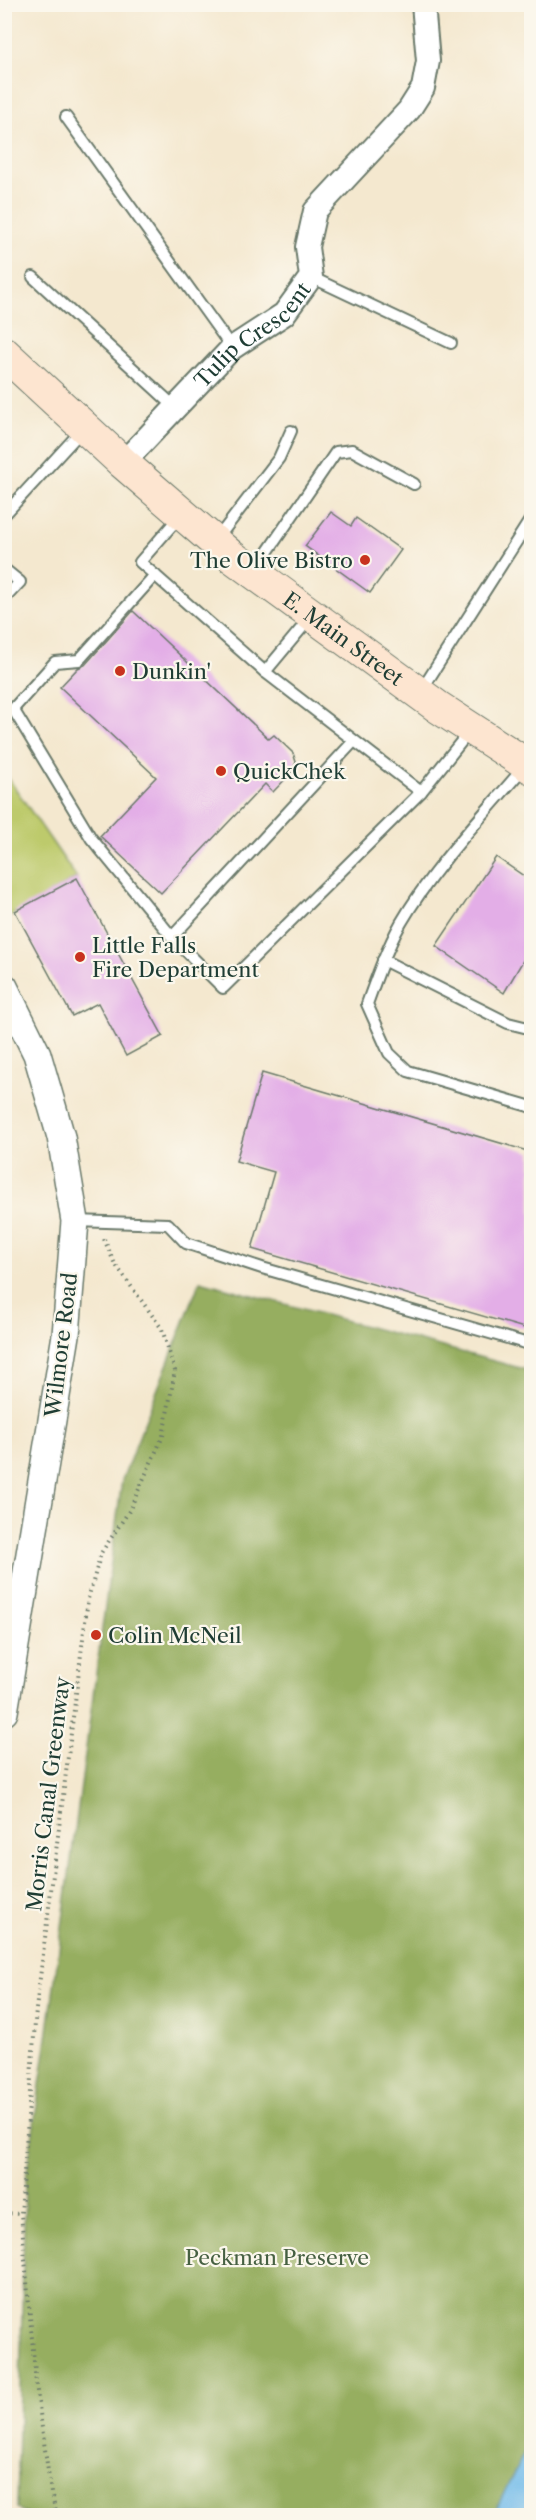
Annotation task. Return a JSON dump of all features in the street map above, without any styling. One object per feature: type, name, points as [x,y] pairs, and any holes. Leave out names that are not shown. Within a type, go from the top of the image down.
[{"type":"main road","name":"E. Main Street","points":[[4,353],[123,464],[253,573],[419,693],[529,766]]},
{"type":"street","name":"Tulip Crescent","points":[[123,464],[232,348],[284,314],[312,277],[307,247],[315,212],[409,110],[423,88],[428,61],[423,4]]},
{"type":"street","name":"Wilmore Road","points":[[4,987],[37,1054],[86,1221],[4,1712]]},
{"type":"lane","points":[[66,117],[232,348]]},
{"type":"lane","points":[[33,277],[176,408]]},
{"type":"lane","points":[[312,277],[451,343]]},
{"type":"lane","points":[[4,515],[84,428]]},
{"type":"lane","points":[[215,542],[279,458],[291,431]]},
{"type":"lane","points":[[253,573],[336,452],[352,450],[414,484]]},
{"type":"lane","points":[[183,513],[140,562],[265,672],[421,792]]},
{"type":"lane","points":[[419,693],[531,517]]},
{"type":"lane","points":[[4,569],[20,582],[4,599]]},
{"type":"lane","points":[[155,575],[80,660],[55,662],[13,709],[91,838],[172,937],[223,988],[421,792],[471,729]]},
{"type":"lane","points":[[265,672],[312,615]]},
{"type":"lane","points":[[172,937],[354,741]]},
{"type":"lane","points":[[529,766],[427,883],[401,924],[383,960],[367,1004],[389,1053],[408,1071],[531,1107]]},
{"type":"lane","points":[[383,960],[508,1023],[531,1029]]},
{"type":"lane","points":[[86,1221],[168,1224],[186,1243],[273,1271],[531,1345]]},
{"type":"path","name":"Morris Canal Greenway","points":[[57,2516],[51,2493],[36,2384],[21,2214],[36,2009],[88,1599],[101,1553],[129,1511],[163,1436],[175,1371],[162,1329],[86,1221]]},
{"type":"path","points":[[4,2213],[21,2214]]},
{"type":"green space","points":[[4,772],[77,878],[5,919],[4,919]]},
{"type":"green space","name":"Peckman Preserve","points":[[200,1281],[531,1371],[531,2446],[495,2515],[32,2516],[17,2509],[25,2185],[122,1480]]},
{"type":"water","points":[[531,2439],[531,2515],[493,2515]]},
{"type":"building","points":[[331,512],[351,526],[356,518],[401,550],[370,593],[305,546]]},
{"type":"building","points":[[133,611],[269,739],[274,735],[293,753],[296,762],[293,771],[273,792],[265,784],[161,893],[100,836],[156,777],[60,687],[78,668],[85,665]]},
{"type":"building","points":[[496,857],[531,881],[531,947],[504,993],[436,946]]},
{"type":"building","name":"Little Falls Fire Department","points":[[77,878],[163,1036],[126,1056],[98,1003],[72,1016],[15,911]]},
{"type":"building","points":[[262,1073],[531,1152],[531,1330],[252,1249],[274,1172],[236,1161]]},
{"type":"place","name":"The Olive Bistro","points":[[365,560]]},
{"type":"place","name":"Dunkin'","points":[[120,671]]},
{"type":"place","name":"QuickChek","points":[[221,771]]},
{"type":"place","name":"Little Falls Fire Department","points":[[80,957]]},
{"type":"place","name":"Colin McNeil","points":[[96,1635]]}]
